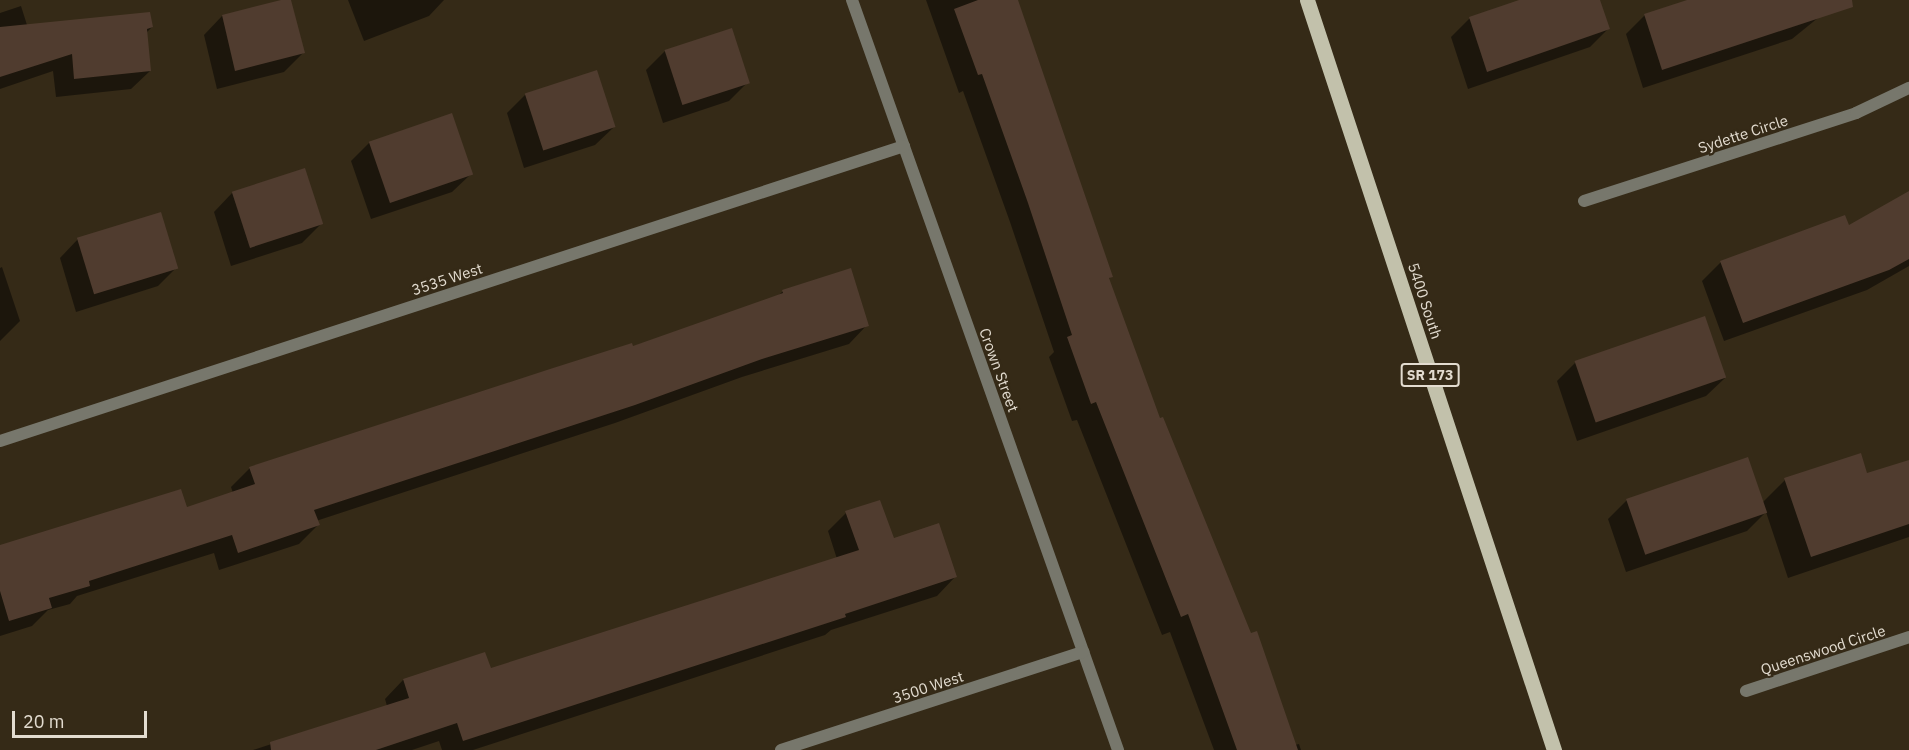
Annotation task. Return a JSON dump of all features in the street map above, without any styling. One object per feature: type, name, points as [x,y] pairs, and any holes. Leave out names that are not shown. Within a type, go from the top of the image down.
[{"type":"main road","name":"5400 South","points":[[1307,0],[1554,750]]},
{"type":"street","name":"Crown Street","points":[[852,0],[1118,750]]},
{"type":"street","name":"Sydette Circle","points":[[1584,201],[1856,113],[1909,88]]},
{"type":"street","name":"3535 West","points":[[0,441],[904,146]]},
{"type":"street","name":"Queenswood Circle","points":[[1746,691],[1909,637]]},
{"type":"street","name":"3500 West","points":[[781,750],[1083,652]]},
{"type":"building","points":[[281,0],[291,0],[305,53],[235,71],[222,15]]},
{"type":"building","points":[[978,0],[1018,0],[1113,277],[1109,278],[1160,418],[1163,417],[1251,633],[1257,631],[1298,750],[1237,750],[1188,614],[1181,617],[1096,402],[1091,404],[1067,337],[1072,335],[1028,203],[982,74],[978,75],[954,9]]},
{"type":"building","points":[[1519,0],[1600,0],[1610,29],[1487,72],[1469,17]]},
{"type":"building","points":[[1687,0],[1852,0],[1853,7],[1662,70],[1644,14]]},
{"type":"building","points":[[150,12],[153,27],[147,29],[151,71],[74,79],[72,54],[0,77],[0,27]]},
{"type":"building","points":[[732,28],[750,83],[682,105],[664,50]]},
{"type":"building","points":[[597,70],[616,127],[543,151],[525,93]]},
{"type":"building","points":[[452,113],[473,174],[390,203],[369,142]]},
{"type":"building","points":[[305,168],[323,224],[250,248],[232,192]]},
{"type":"building","points":[[1909,191],[1909,259],[1889,270],[1743,323],[1720,261],[1845,215],[1849,225]]},
{"type":"building","points":[[161,212],[178,268],[94,294],[77,238]]},
{"type":"building","points":[[851,268],[869,326],[762,359],[635,405],[314,510],[320,525],[238,553],[232,535],[89,581],[90,586],[49,598],[52,608],[9,621],[0,591],[0,545],[181,489],[187,507],[255,484],[249,467],[632,343],[633,346],[783,293],[782,290]]},
{"type":"building","points":[[1705,316],[1726,377],[1596,422],[1575,361]]},
{"type":"building","points":[[1861,453],[1867,473],[1909,460],[1909,524],[1811,557],[1784,478]]},
{"type":"building","points":[[1748,457],[1767,513],[1645,555],[1626,499]]},
{"type":"building","points":[[880,500],[894,538],[939,523],[957,577],[845,614],[846,617],[463,741],[457,723],[376,750],[271,750],[270,742],[409,698],[403,679],[485,652],[491,668],[859,550],[845,511]]}]
